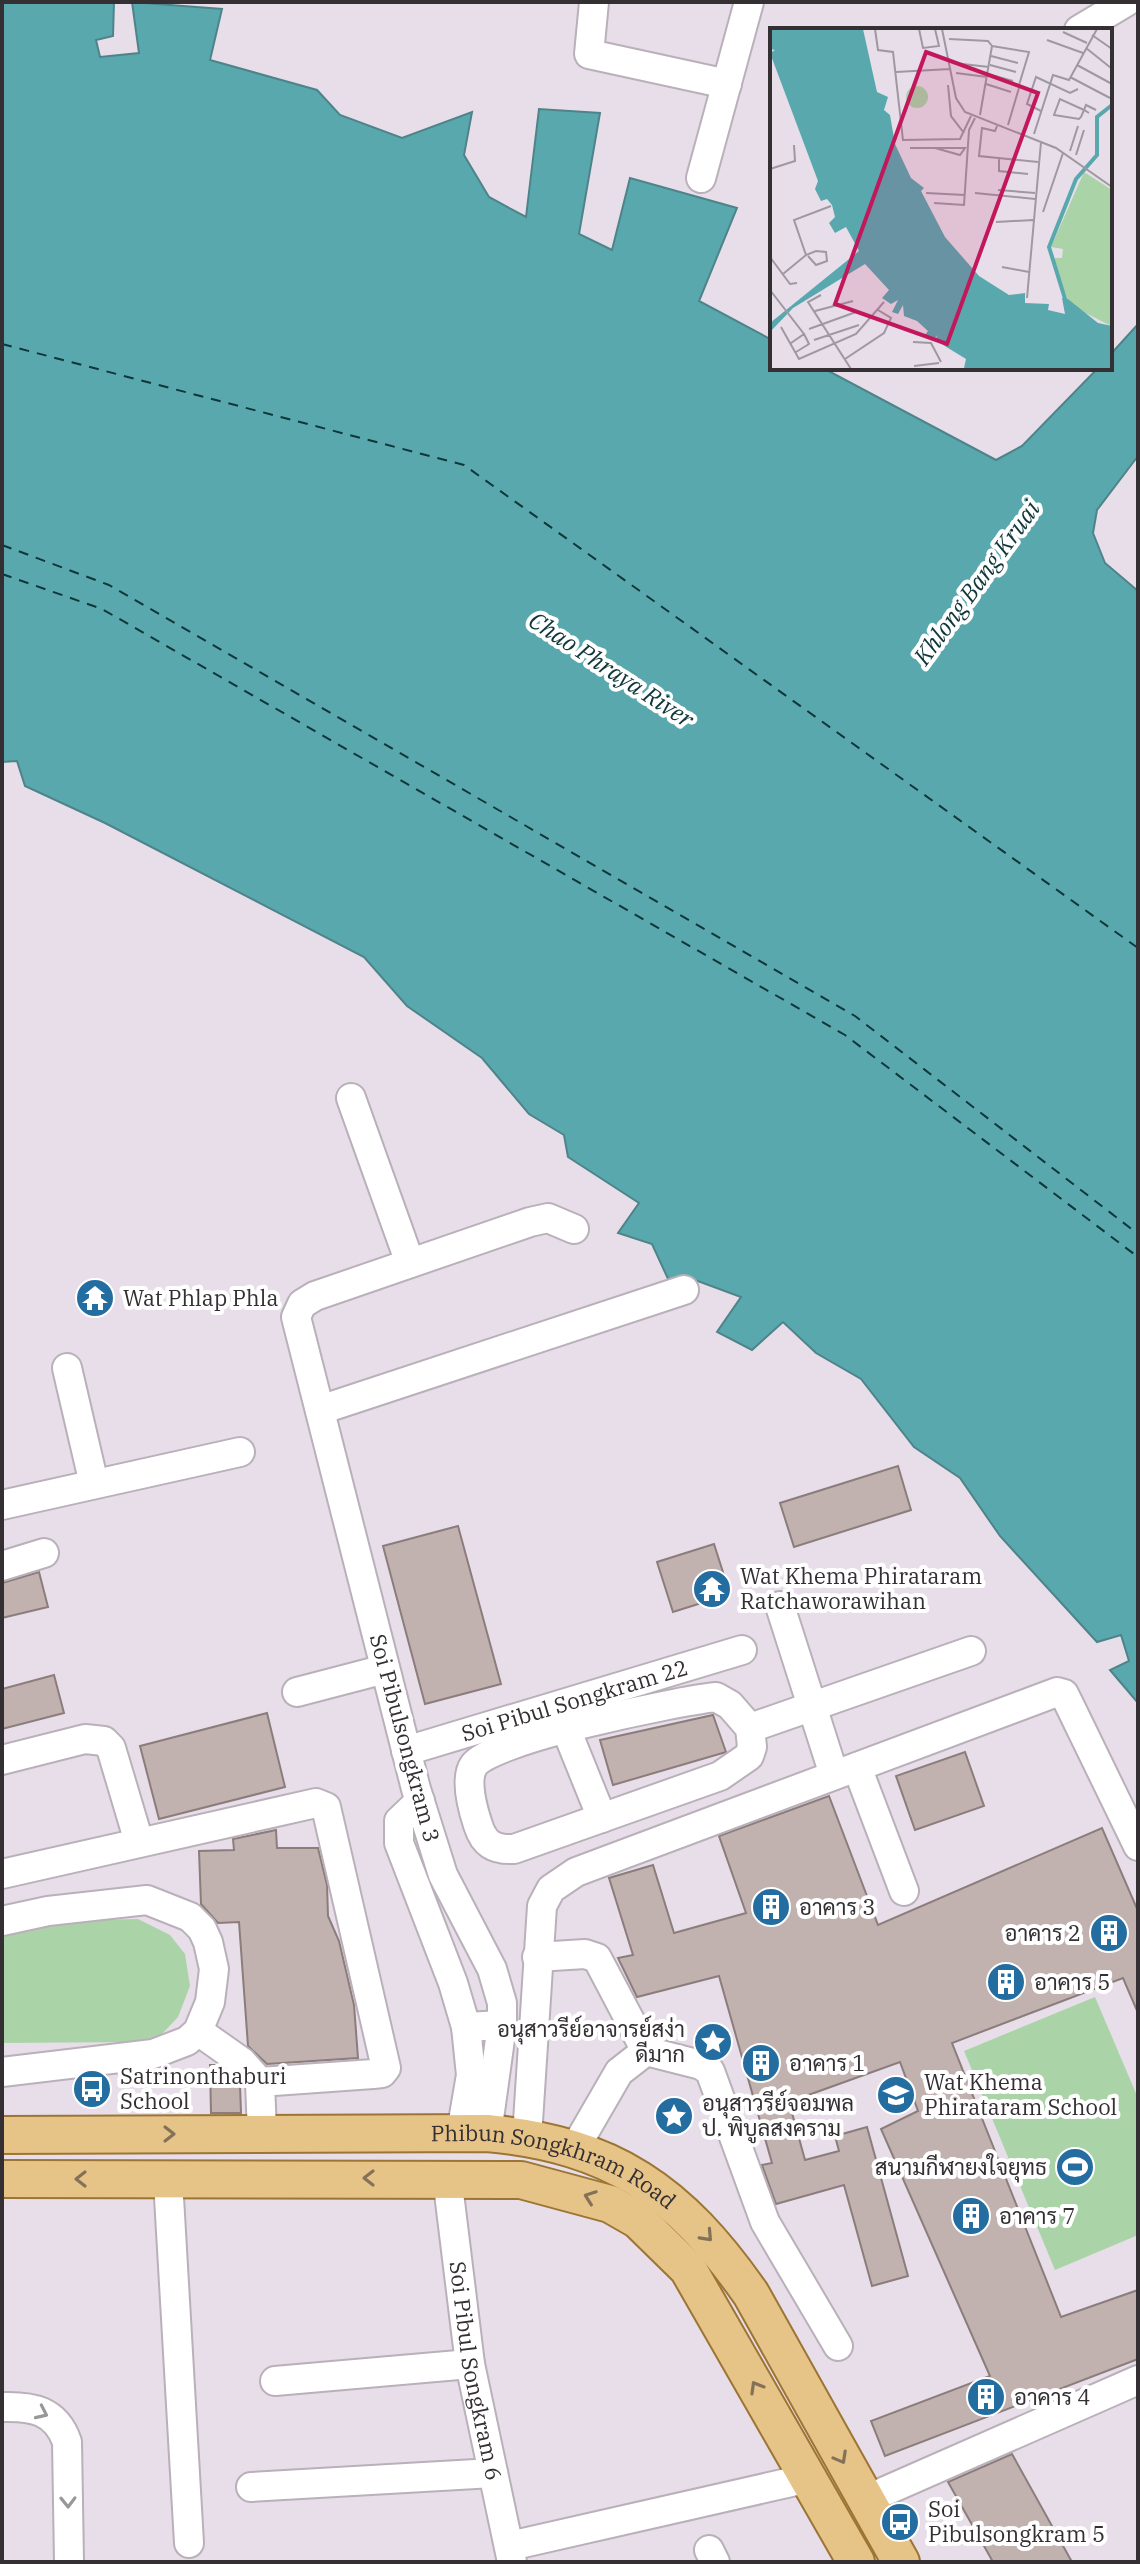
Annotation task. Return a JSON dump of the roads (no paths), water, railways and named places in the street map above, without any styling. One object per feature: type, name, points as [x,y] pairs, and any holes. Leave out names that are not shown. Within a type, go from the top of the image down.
[{"type":"main road","name":"Phibun Songkhram Road","points":[[2,2135],[474,2133],[527,2137],[575,2148],[616,2164],[674,2205],[722,2253],[758,2306],[901,2562]]},
{"type":"main road","name":"Phibun Songkhram Road","points":[[2,2179],[447,2177],[521,2180],[554,2186],[610,2204],[638,2220],[688,2269],[856,2562]]},
{"type":"street","points":[[594,2],[589,54],[727,84]]},
{"type":"street","points":[[701,178],[749,2]]},
{"type":"street","points":[[1082,28],[1126,2]]},
{"type":"street","points":[[351,1098],[410,1263],[548,1218],[574,1229]]},
{"type":"street","name":"Soi Pibulsongkram 3","points":[[410,1263],[315,1296],[302,1304],[296,1317],[420,1801],[443,1875],[492,1969],[499,1993],[502,2025],[474,2133]]},
{"type":"street","points":[[320,1410],[684,1290]]},
{"type":"street","points":[[67,1368],[94,1484]]},
{"type":"street","points":[[2,1505],[240,1452]]},
{"type":"street","points":[[2,1566],[44,1553]]},
{"type":"street","points":[[780,1606],[812,1709],[904,1891]]},
{"type":"street","name":"Soi Pibul Songkram 22","points":[[406,1751],[742,1650]]},
{"type":"street","points":[[750,1728],[812,1709],[971,1651]]},
{"type":"street","points":[[297,1692],[385,1669]]},
{"type":"street","points":[[527,2137],[542,1906],[551,1889],[569,1876],[1057,1692],[1064,1694],[1138,1846]]},
{"type":"street","points":[[716,1697],[730,1705],[750,1728],[752,1747],[742,1764],[720,1776],[514,1849],[499,1850],[488,1845],[478,1826],[469,1778],[477,1761],[566,1729],[716,1697]]},
{"type":"street","points":[[566,1729],[602,1818]]},
{"type":"street","points":[[2,1760],[85,1739],[104,1741],[111,1748],[139,1842]]},
{"type":"street","points":[[420,1801],[399,1821],[399,1843],[453,1983],[466,2027],[474,2133]]},
{"type":"street","points":[[2,1874],[316,1803],[326,1807],[386,2068],[373,2074],[260,2082]]},
{"type":"street","points":[[2,1921],[48,1911],[147,1900],[176,1909],[202,1929],[214,1969],[210,2002],[198,2031],[176,2047],[153,2054],[2,2072]]},
{"type":"street","points":[[499,1993],[536,1964],[585,1954],[597,1958],[646,2051],[701,2065],[710,2071],[765,2222],[838,2346]]},
{"type":"street","points":[[466,2027],[502,2025]]},
{"type":"street","points":[[198,2031],[242,2062],[260,2082],[262,2133]]},
{"type":"street","points":[[575,2148],[619,2072],[646,2051]]},
{"type":"street","name":"Soi Pibul Songkram 6","points":[[447,2177],[470,2364],[511,2554]]},
{"type":"street","points":[[168,2180],[189,2543]]},
{"type":"street","points":[[275,2381],[470,2364]]},
{"type":"street","points":[[865,2500],[1138,2380]]},
{"type":"street","points":[[2,2407],[28,2406],[43,2412],[62,2428],[67,2442],[69,2562]]},
{"type":"street","points":[[251,2487],[493,2473]]},
{"type":"street","points":[[511,2554],[809,2478]]},
{"type":"water","points":[[2,2],[114,2],[113,36],[96,40],[100,57],[139,53],[132,2],[222,9],[210,60],[317,90],[340,115],[402,138],[472,112],[464,155],[489,197],[526,217],[539,109],[600,113],[579,234],[612,250],[630,178],[737,208],[699,301],[770,339],[770,370],[827,370],[996,460],[1022,446],[1096,370],[1112,370],[1112,353],[1138,324],[1138,456],[1097,510],[1093,533],[1105,563],[1138,591],[1138,1703],[1110,1670],[1129,1661],[1121,1635],[1097,1642],[1000,1536],[960,1478],[914,1447],[861,1379],[816,1353],[783,1322],[752,1350],[717,1332],[741,1297],[695,1280],[669,1281],[652,1244],[618,1233],[639,1203],[568,1157],[564,1135],[529,1114],[482,1058],[407,1006],[364,957],[105,823],[25,786],[17,761],[2,762]]},
{"type":"place","name":"Wat Phlap Phla","points":[[95,1298]]},
{"type":"place","name":"Wat Khema Phirataram Ratchaworawihan","points":[[712,1589]]},
{"type":"place","name":"อาคาร 3","points":[[771,1907]]},
{"type":"place","name":"อาคาร 2","points":[[1109,1933]]},
{"type":"place","name":"อาคาร 5","points":[[1006,1982]]},
{"type":"place","name":"อนุสาวรีย์อาจารย์สง่า ดีมาก","points":[[713,2042]]},
{"type":"place","name":"อาคาร 1","points":[[761,2063]]},
{"type":"place","name":"Satrinonthaburi School","points":[[92,2089]]},
{"type":"place","name":"Wat Khema Phirataram School","points":[[896,2095]]},
{"type":"place","name":"อนุสาวรีย์จอมพล ป. พิบูลสงคราม","points":[[674,2116]]},
{"type":"place","name":"สนามกีฬายงใจยุทธ","points":[[1075,2167]]},
{"type":"place","name":"อาคาร 7","points":[[971,2216]]},
{"type":"place","name":"อาคาร 4","points":[[986,2397]]},
{"type":"place","name":"Soi Pibulsongkram 5","points":[[900,2522]]},
{"type":"water label","name":"Khlong Bang Kruai","points":[[977,583]]},
{"type":"water label","name":"Chao Phraya River","points":[[611,670]]}]
